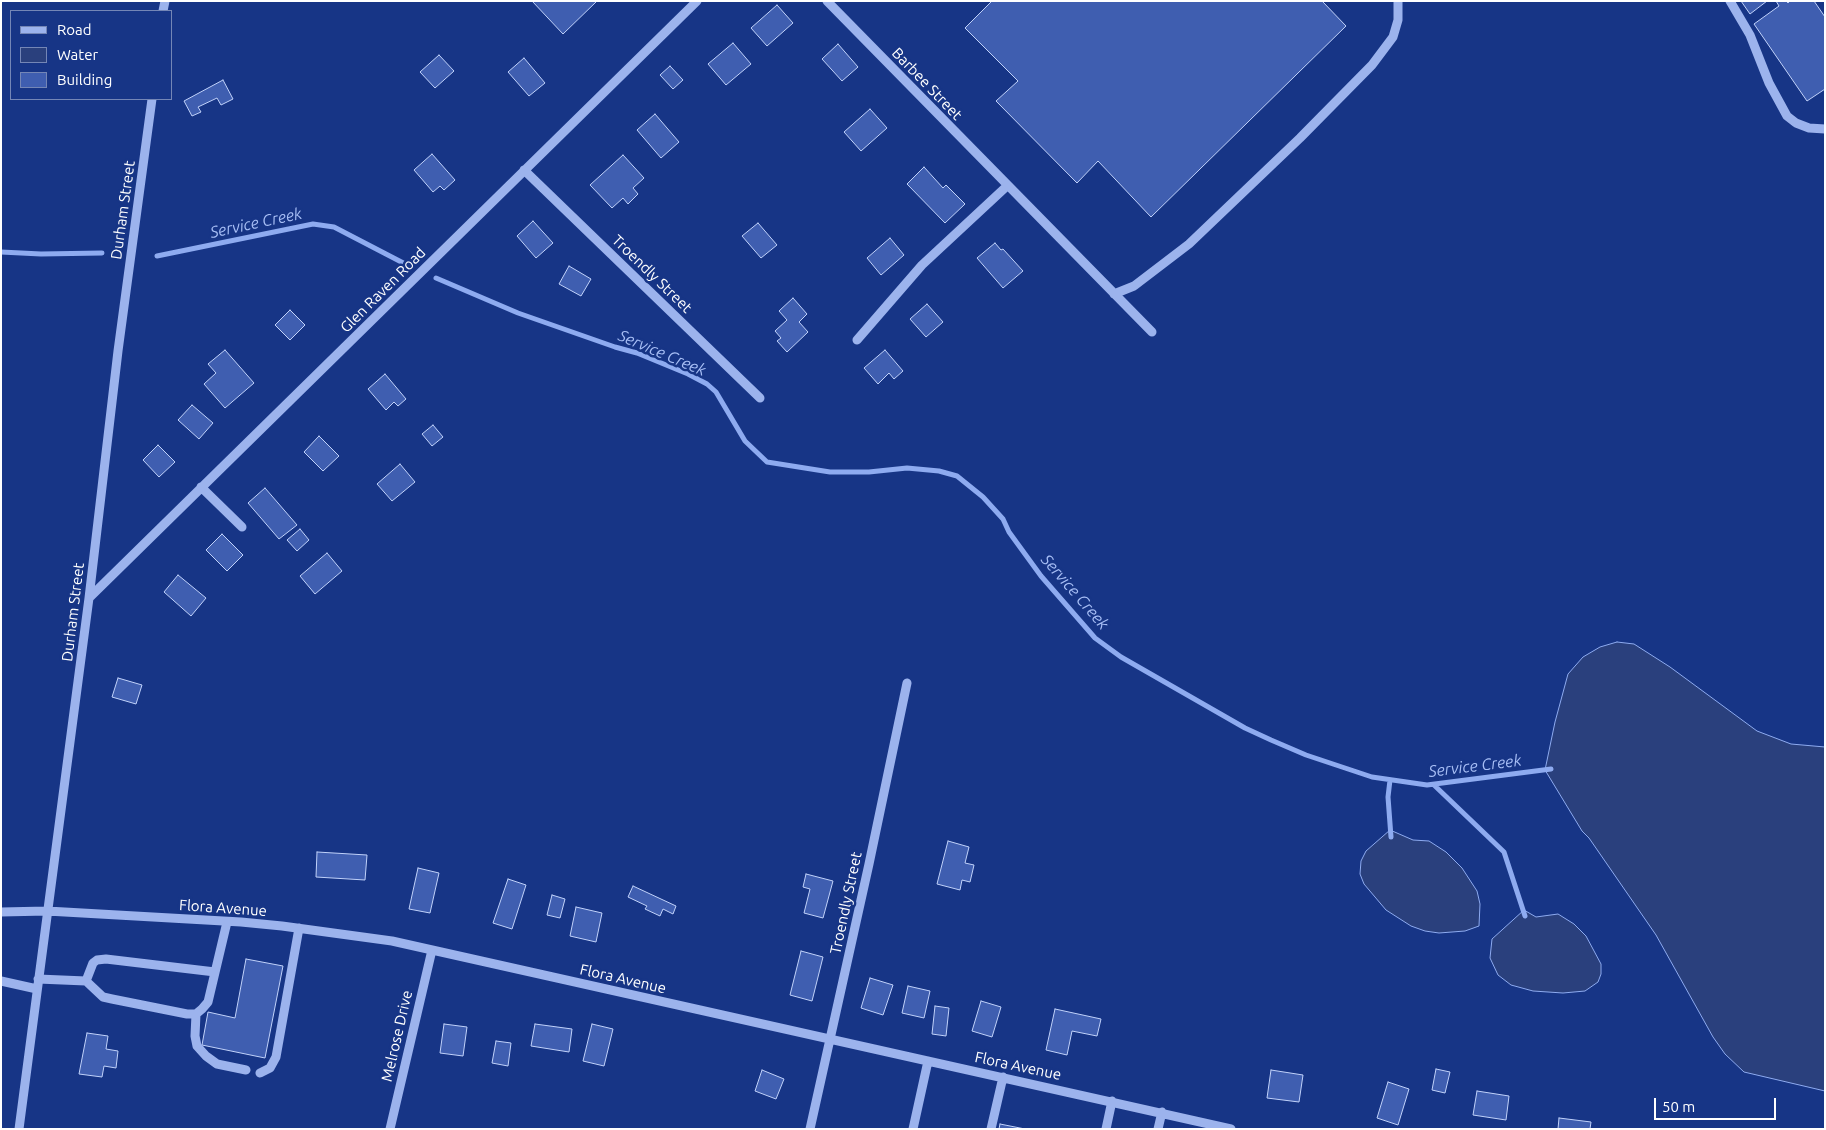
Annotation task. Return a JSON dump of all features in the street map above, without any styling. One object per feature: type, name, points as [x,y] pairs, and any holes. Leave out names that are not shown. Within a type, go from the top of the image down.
[{"type":"street","name":"Glen Raven Road","points":[[89,598],[697,1]]},
{"type":"street","name":"Barbee Street","points":[[827,1],[1152,332]]},
{"type":"street","points":[[1114,294],[1134,286],[1189,244],[1300,138],[1372,65],[1393,37],[1398,20],[1398,1]]},
{"type":"street","points":[[1730,1],[1750,36],[1769,83],[1787,116],[1796,123],[1809,128],[1825,129]]},
{"type":"street","name":"Durham Street","points":[[20,1129],[89,598],[118,350],[152,100]]},
{"type":"street","name":"Troendly Street","points":[[524,170],[760,398]]},
{"type":"street","points":[[857,340],[922,265],[1007,186]]},
{"type":"street","points":[[201,487],[242,527]]},
{"type":"street","name":"Troendly Street","points":[[810,1129],[907,683]]},
{"type":"street","name":"Flora Avenue","points":[[1,912],[47,911],[227,922],[299,928],[364,937],[432,950],[1162,1112],[1231,1129]]},
{"type":"street","points":[[1,981],[38,984],[86,981],[102,996],[187,1014],[196,1014],[208,1002],[227,922]]},
{"type":"street","points":[[260,1073],[270,1068],[276,1058],[299,928]]},
{"type":"street","name":"Melrose Drive","points":[[390,1129],[432,950]]},
{"type":"street","points":[[86,981],[93,963],[97,960],[106,959],[215,972]]},
{"type":"street","points":[[196,1014],[195,1036],[197,1046],[217,1064],[246,1070]]},
{"type":"street","points":[[913,1129],[928,1060]]},
{"type":"street","points":[[991,1129],[1003,1077]]},
{"type":"street","points":[[1106,1129],[1112,1101]]},
{"type":"street","points":[[1158,1129],[1162,1112]]},
{"type":"water","points":[[1617,642],[1634,644],[1670,667],[1757,731],[1791,744],[1825,747],[1825,1091],[1744,1072],[1725,1054],[1713,1037],[1656,935],[1589,838],[1582,831],[1545,770],[1568,674],[1583,657],[1600,647]]},
{"type":"water","points":[[1390,830],[1413,840],[1429,841],[1446,852],[1462,868],[1477,891],[1480,904],[1479,926],[1465,931],[1439,933],[1425,931],[1411,926],[1386,910],[1364,884],[1360,874],[1361,861],[1366,851]]},
{"type":"water","points":[[1524,910],[1536,917],[1558,914],[1574,924],[1586,936],[1601,964],[1601,974],[1598,982],[1585,991],[1563,993],[1533,991],[1511,985],[1498,975],[1490,958],[1492,939]]},
{"type":"building","points":[[532,1],[597,1],[563,34]]},
{"type":"building","points":[[992,1],[1322,1],[1346,26],[1151,217],[1098,161],[1077,183],[996,101],[1018,81],[965,28]]},
{"type":"building","points":[[1741,1],[1767,1],[1750,14]]},
{"type":"building","points":[[1776,1],[1786,1],[1788,3],[1790,1],[1814,1],[1825,17],[1825,89],[1807,101],[1754,24],[1779,6]]},
{"type":"building","points":[[777,5],[793,23],[767,46],[751,28]]},
{"type":"building","points":[[733,43],[751,64],[726,85],[708,64]]},
{"type":"building","points":[[838,44],[858,67],[842,81],[822,59]]},
{"type":"building","points":[[439,55],[454,71],[435,88],[420,72]]},
{"type":"building","points":[[524,58],[545,83],[529,96],[508,72]]},
{"type":"building","points":[[670,66],[683,80],[673,89],[660,75]]},
{"type":"building","points":[[223,80],[233,99],[221,105],[217,98],[198,107],[201,112],[192,116],[184,101]]},
{"type":"building","points":[[870,109],[887,128],[861,151],[844,132]]},
{"type":"building","points":[[655,114],[679,142],[661,158],[637,130]]},
{"type":"building","points":[[432,154],[455,180],[444,190],[440,186],[433,192],[414,170]]},
{"type":"building","points":[[623,155],[644,178],[633,188],[638,194],[628,204],[623,198],[612,208],[590,185]]},
{"type":"building","points":[[924,167],[943,188],[946,185],[965,204],[945,223],[907,184]]},
{"type":"building","points":[[533,221],[553,243],[536,258],[517,236]]},
{"type":"building","points":[[758,223],[777,245],[761,258],[742,236]]},
{"type":"building","points":[[890,238],[904,255],[881,275],[867,258]]},
{"type":"building","points":[[995,243],[1023,271],[1003,288],[977,258]]},
{"type":"building","points":[[569,266],[591,279],[581,296],[559,284]]},
{"type":"building","points":[[793,298],[807,314],[799,322],[808,332],[787,352],[777,341],[781,338],[775,331],[787,320],[779,311]]},
{"type":"building","points":[[927,304],[943,322],[926,337],[910,319]]},
{"type":"building","points":[[290,310],[305,325],[290,340],[275,325]]},
{"type":"building","points":[[225,350],[254,383],[225,408],[204,384],[216,373],[208,364]]},
{"type":"building","points":[[885,350],[903,371],[894,379],[889,373],[878,384],[864,368]]},
{"type":"building","points":[[385,374],[406,399],[398,406],[394,402],[386,410],[368,389]]},
{"type":"building","points":[[192,405],[213,423],[199,439],[178,420]]},
{"type":"building","points":[[433,425],[443,437],[432,446],[422,434]]},
{"type":"building","points":[[319,436],[339,456],[323,471],[304,452]]},
{"type":"building","points":[[158,445],[175,462],[159,477],[143,460]]},
{"type":"building","points":[[400,464],[415,482],[392,501],[377,484]]},
{"type":"building","points":[[265,488],[297,525],[279,539],[248,503]]},
{"type":"building","points":[[300,529],[309,540],[297,551],[287,540]]},
{"type":"building","points":[[222,534],[243,555],[227,571],[206,550]]},
{"type":"building","points":[[327,553],[342,571],[315,594],[300,576]]},
{"type":"building","points":[[178,575],[206,598],[191,616],[164,592]]},
{"type":"building","points":[[118,678],[142,685],[136,704],[112,697]]},
{"type":"building","points":[[948,841],[969,847],[965,863],[974,865],[970,882],[962,880],[960,890],[937,884]]},
{"type":"building","points":[[317,852],[367,855],[365,880],[316,877]]},
{"type":"building","points":[[418,868],[439,873],[430,913],[409,909]]},
{"type":"building","points":[[806,874],[833,881],[823,918],[804,913],[810,889],[803,887]]},
{"type":"building","points":[[508,879],[526,885],[512,929],[493,923]]},
{"type":"building","points":[[633,886],[676,906],[673,914],[663,909],[660,916],[645,909],[647,906],[628,897]]},
{"type":"building","points":[[552,895],[565,899],[560,918],[547,915]]},
{"type":"building","points":[[576,907],[602,913],[596,942],[570,936]]},
{"type":"building","points":[[801,951],[823,957],[812,1001],[790,995]]},
{"type":"building","points":[[246,959],[283,966],[265,1058],[202,1045],[208,1012],[235,1018]]},
{"type":"building","points":[[870,978],[893,985],[883,1015],[861,1008]]},
{"type":"building","points":[[908,986],[930,991],[924,1018],[902,1013]]},
{"type":"building","points":[[981,1001],[1001,1007],[992,1037],[972,1031]]},
{"type":"building","points":[[935,1006],[949,1008],[946,1036],[932,1034]]},
{"type":"building","points":[[1055,1009],[1101,1019],[1097,1036],[1072,1031],[1067,1055],[1046,1050]]},
{"type":"building","points":[[444,1024],[467,1027],[463,1056],[440,1053]]},
{"type":"building","points":[[535,1024],[572,1029],[569,1052],[531,1046]]},
{"type":"building","points":[[592,1024],[613,1029],[604,1066],[583,1061]]},
{"type":"building","points":[[87,1033],[108,1036],[106,1049],[118,1051],[116,1068],[104,1066],[102,1077],[79,1074]]},
{"type":"building","points":[[496,1041],[511,1043],[508,1066],[492,1063]]},
{"type":"building","points":[[1436,1069],[1450,1072],[1445,1093],[1432,1090]]},
{"type":"building","points":[[762,1070],[784,1079],[776,1099],[755,1091]]},
{"type":"building","points":[[1271,1070],[1303,1075],[1299,1102],[1267,1098]]},
{"type":"building","points":[[1388,1082],[1409,1089],[1398,1125],[1377,1118]]},
{"type":"building","points":[[1477,1091],[1509,1096],[1506,1120],[1473,1115]]},
{"type":"building","points":[[1559,1118],[1591,1122],[1590,1129],[1558,1129]]},
{"type":"building","points":[[1000,1124],[1025,1129],[999,1129]]},
{"type":"waterway","name":"Service Creek","points":[[157,256],[313,224],[334,227],[411,267]]},
{"type":"waterway","name":"Service Creek","points":[[1,252],[41,254],[102,253]]},
{"type":"waterway","name":"Service Creek","points":[[436,278],[518,313],[637,353],[707,384],[716,392],[745,441],[767,462],[830,472],[869,472],[907,468],[939,471],[957,476],[983,497],[1003,519],[1009,532],[1041,576],[1095,638],[1121,657],[1245,728],[1271,740],[1306,755],[1372,777],[1427,785],[1551,769]]},
{"type":"waterway","points":[[1390,780],[1388,797],[1391,837]]},
{"type":"waterway","points":[[1434,785],[1504,852],[1525,916]]}]
